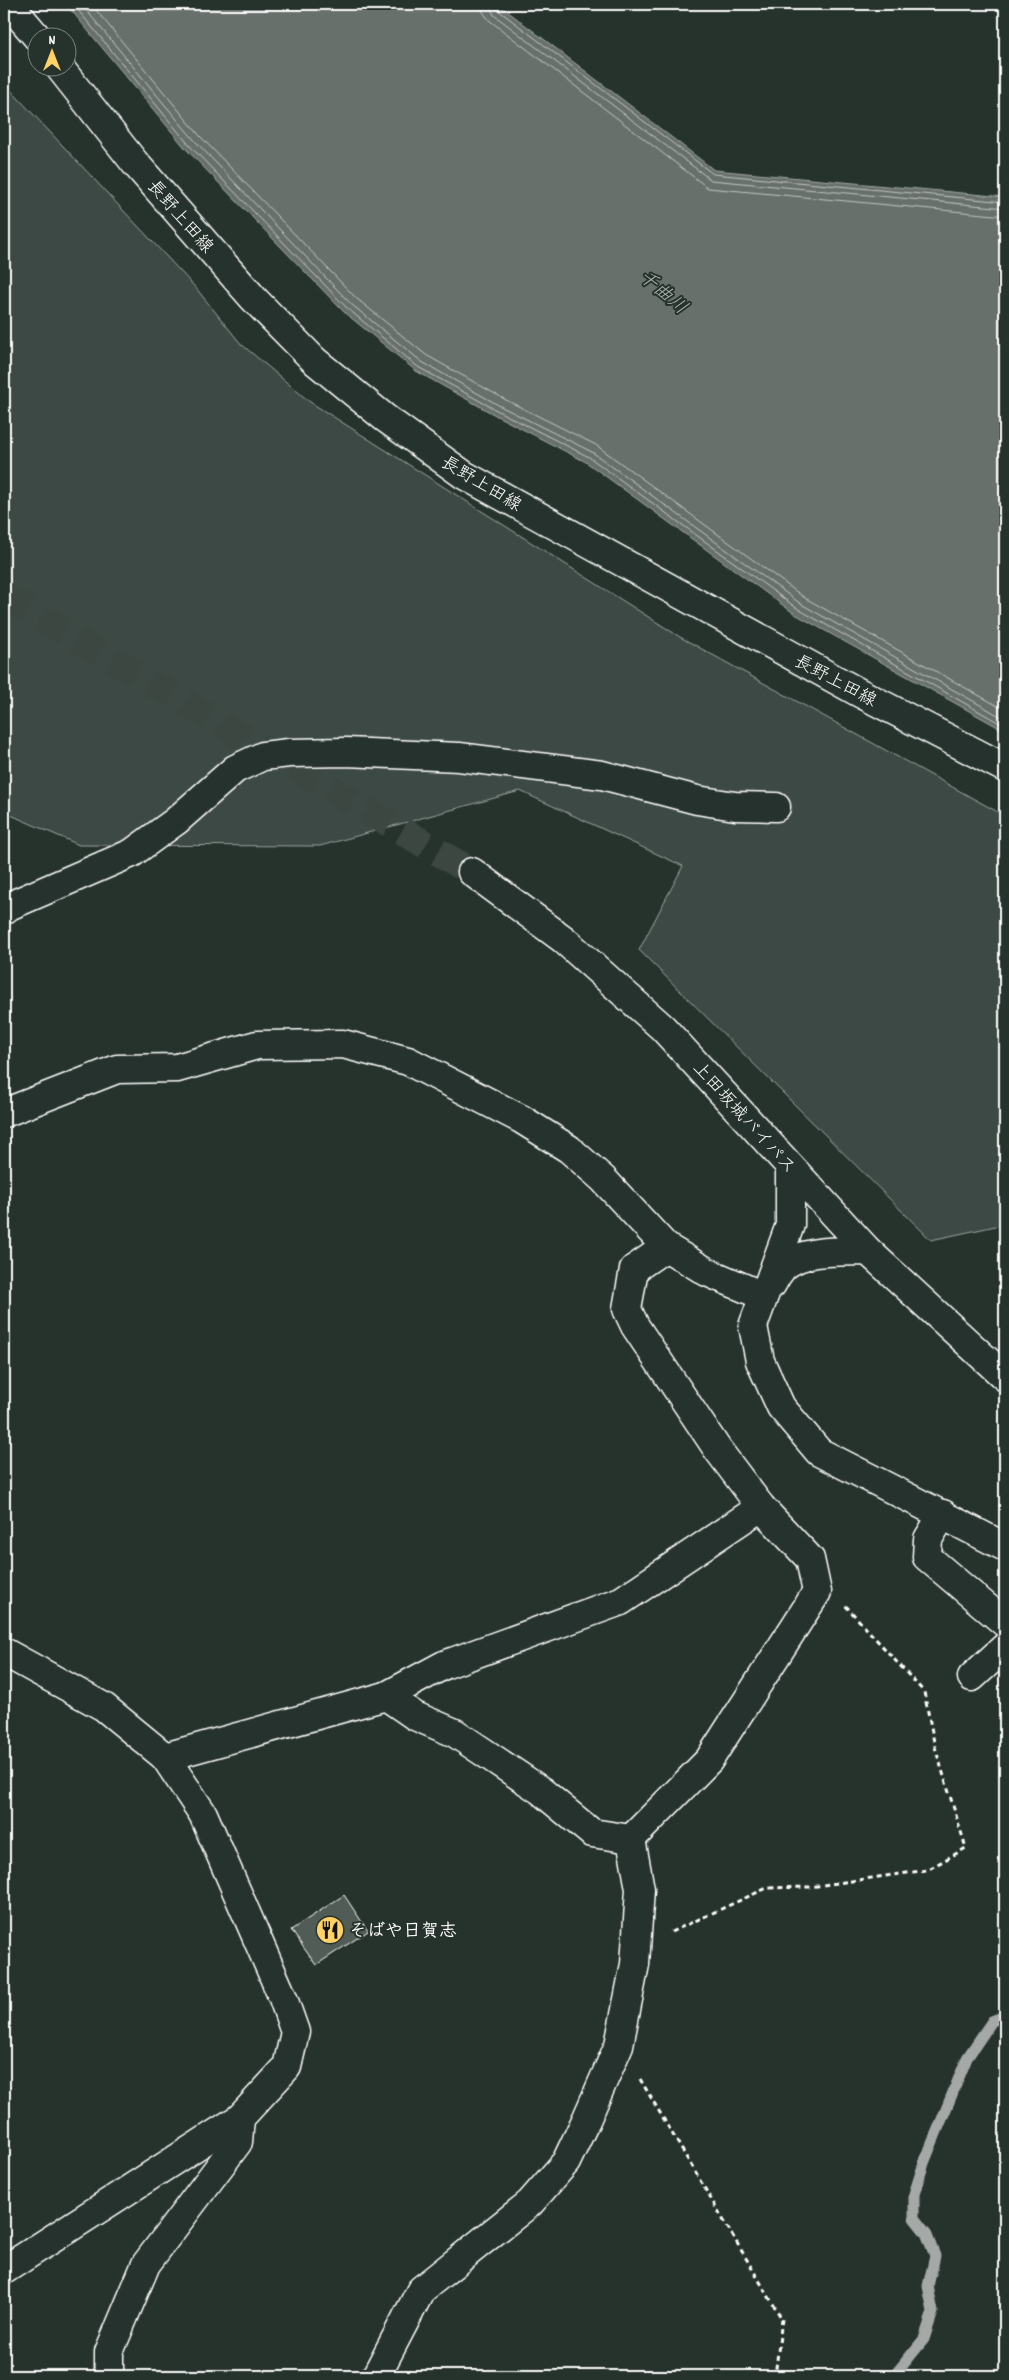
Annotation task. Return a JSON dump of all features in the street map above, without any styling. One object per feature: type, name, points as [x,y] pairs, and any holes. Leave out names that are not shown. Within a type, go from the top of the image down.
[{"type":"main road","points":[[8,4],[29,28]]},
{"type":"main road","name":"長野上田線","points":[[68,78],[134,163],[254,299],[315,361],[385,418],[464,475],[481,485],[850,688],[1005,768]]},
{"type":"main road","points":[[4,910],[8,906],[132,853],[176,822],[235,769],[264,756],[289,753],[346,752],[460,757],[602,776],[697,800],[735,806],[776,807]]},
{"type":"main road","name":"上田坂城バイパス","points":[[472,872],[563,939],[663,1028],[868,1252],[1005,1377]]},
{"type":"main road","points":[[4,1113],[117,1069],[176,1068],[257,1045],[343,1044],[408,1061],[466,1089],[569,1149],[603,1179],[666,1247],[707,1272],[763,1296]]},
{"type":"main road","points":[[790,1167],[790,1225],[753,1326],[760,1361],[782,1407],[819,1452],[1005,1547]]},
{"type":"main road","points":[[631,1839],[709,1760],[817,1592],[810,1558],[761,1507],[707,1433],[635,1326],[627,1309],[634,1269],[666,1247]]},
{"type":"main road","points":[[763,1296],[783,1268],[799,1257],[824,1253],[868,1252]]},
{"type":"main road","points":[[166,1757],[386,1696],[444,1665],[621,1601],[761,1507]]},
{"type":"main road","points":[[943,1514],[928,1539],[927,1557],[1005,1623]]},
{"type":"main road","points":[[972,1677],[1005,1647]]},
{"type":"main road","points":[[4,1652],[104,1707],[166,1757],[203,1814],[283,1998],[295,2032],[287,2067],[240,2118],[4,2270]]},
{"type":"main road","points":[[386,1696],[415,1716],[455,1733],[540,1790],[592,1833],[631,1839]]},
{"type":"main road","points":[[376,2376],[421,2290],[530,2203],[566,2162],[619,2045],[635,1964],[640,1889],[631,1839]]},
{"type":"main road","points":[[110,2376],[110,2352],[146,2264],[238,2142],[240,2118]]},
{"type":"path","points":[[669,1940],[672,1931],[766,1888],[810,1887],[927,1870],[966,1848],[934,1747],[924,1692],[813,1570]]},
{"type":"path","points":[[619,2045],[782,2319],[775,2376]]},
{"type":"shaded area","points":[[4,83],[195,287],[241,344],[310,402],[680,637],[1005,816],[1005,1224],[931,1240],[639,950],[683,866],[520,791],[320,846],[79,845],[4,812]]},
{"type":"water","name":"千曲川","points":[[66,4],[498,4],[714,170],[1005,197],[1005,731],[795,614],[586,462],[416,371],[344,312],[186,149]]},
{"type":"building","points":[[344,1895],[368,1931],[316,1965],[291,1930]]},
{"type":"waterway","points":[[894,2376],[924,2339],[933,2312],[928,2286],[935,2256],[926,2233],[914,2218],[914,2194],[924,2163],[967,2058],[992,2021],[1005,2016]]},
{"type":"tunnel","points":[[4,596],[472,872]]},
{"type":"place","name":"そばや日賀志","points":[[330,1930]]}]
